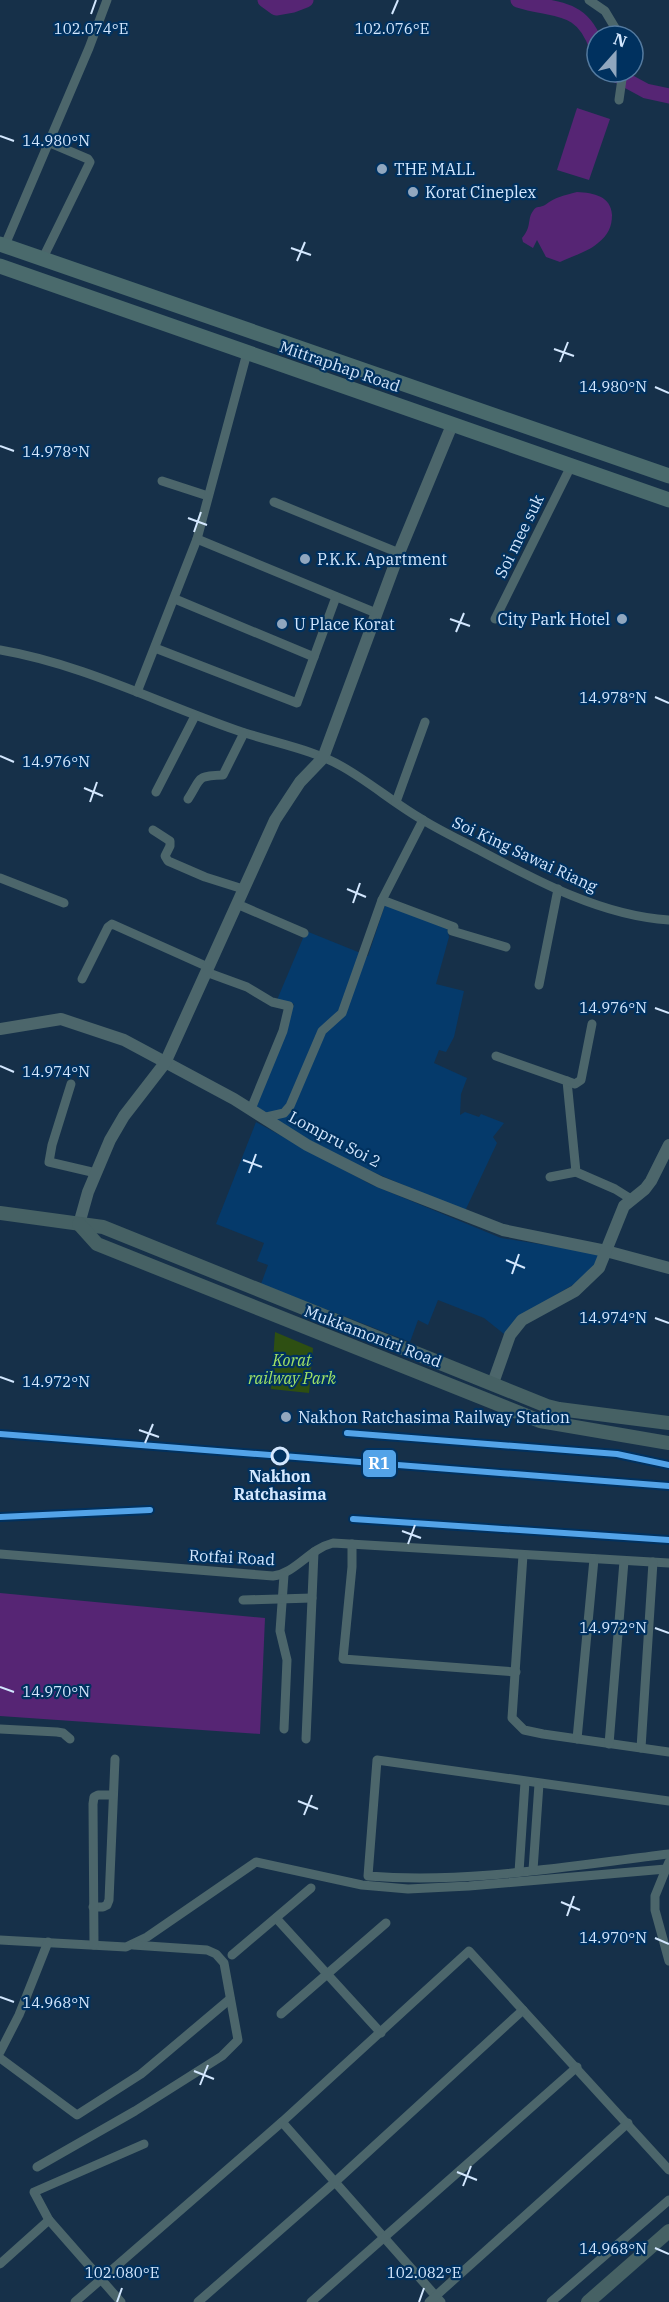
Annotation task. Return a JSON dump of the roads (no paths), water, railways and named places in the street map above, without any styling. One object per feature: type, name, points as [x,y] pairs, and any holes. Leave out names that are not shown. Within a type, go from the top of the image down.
[{"type":"highway","name":"Mittraphap Road","points":[[3,244],[669,476]]},
{"type":"highway","name":"Mittraphap Road","points":[[0,266],[669,500]]},
{"type":"main road","name":"Mukkamontri Road","points":[[0,1213],[103,1227],[559,1409],[669,1423]]},
{"type":"main road","name":"Mukkamontri Road","points":[[79,1224],[97,1244],[540,1421],[669,1443]]},
{"type":"main road","points":[[493,1383],[493,1401]]},
{"type":"main road","points":[[588,2302],[669,2231]]},
{"type":"street","points":[[3,244],[107,0]]},
{"type":"street","points":[[589,0],[605,10],[613,24]]},
{"type":"street","points":[[619,100],[621,84]]},
{"type":"street","points":[[43,258],[90,162],[88,159],[48,142]]},
{"type":"street","points":[[137,692],[197,539],[247,353]]},
{"type":"street","points":[[79,1224],[110,1140],[124,1116],[165,1063],[243,889],[285,803],[322,758],[399,553],[452,425]]},
{"type":"street","name":"Soi mee suk","points":[[495,619],[571,466]]},
{"type":"street","points":[[162,481],[207,496]]},
{"type":"street","points":[[274,502],[399,553]]},
{"type":"street","points":[[197,539],[376,613]]},
{"type":"street","points":[[155,648],[297,703],[336,597]]},
{"type":"street","points":[[175,599],[314,657]]},
{"type":"street","name":"Soi King Sawai Riang","points":[[0,650],[46,661],[137,692],[195,716],[343,766],[423,820],[503,863],[558,889],[602,907],[669,920]]},
{"type":"street","points":[[156,792],[195,716]]},
{"type":"street","points":[[396,802],[425,722]]},
{"type":"street","points":[[188,799],[202,777],[223,775],[226,772],[244,733]]},
{"type":"street","points":[[262,1118],[284,1113],[290,1106],[322,1031],[342,1013],[382,900],[423,820]]},
{"type":"street","points":[[153,830],[170,841],[165,856],[168,861],[205,877],[243,889]]},
{"type":"street","points":[[0,878],[64,903]]},
{"type":"street","points":[[539,985],[558,889]]},
{"type":"street","points":[[382,900],[506,948]]},
{"type":"street","points":[[237,904],[304,933]]},
{"type":"street","points":[[82,979],[108,927],[112,924],[247,987],[272,1002],[289,1006],[283,1031],[251,1109]]},
{"type":"street","name":"Lompru Soi 2","points":[[0,1029],[61,1019],[124,1040],[251,1109],[307,1145],[356,1170],[430,1202],[503,1230],[606,1251],[669,1268]]},
{"type":"street","points":[[496,1056],[575,1084],[580,1080],[592,1024]]},
{"type":"street","points":[[567,1082],[576,1172]]},
{"type":"street","points":[[71,1084],[49,1162],[96,1173]]},
{"type":"street","points":[[493,1383],[510,1335],[522,1320],[575,1291],[599,1268],[624,1206],[651,1181],[669,1145]]},
{"type":"street","points":[[550,1177],[576,1172],[615,1189],[631,1199]]},
{"type":"street","name":"Rotfai Road","points":[[0,1554],[273,1576],[284,1575],[323,1545],[333,1543],[669,1563]]},
{"type":"street","points":[[351,1544],[352,1567],[343,1659],[516,1672]]},
{"type":"street","points":[[306,1739],[314,1551]]},
{"type":"street","points":[[523,1555],[512,1718],[524,1730],[669,1752]]},
{"type":"street","points":[[577,1739],[594,1559]]},
{"type":"street","points":[[609,1743],[624,1561]]},
{"type":"street","points":[[641,1748],[653,1562]]},
{"type":"street","points":[[284,1575],[280,1631],[287,1660],[284,1729]]},
{"type":"street","points":[[243,1600],[312,1598]]},
{"type":"street","points":[[0,1729],[57,1732],[63,1733],[70,1739]]},
{"type":"street","points":[[93,1907],[103,1907],[109,1900],[115,1759]]},
{"type":"street","points":[[669,1801],[376,1760],[368,1876],[410,1879],[468,1877],[669,1854]]},
{"type":"street","points":[[519,1872],[525,1782]]},
{"type":"street","points":[[533,1870],[539,1784]]},
{"type":"street","points":[[94,1945],[94,1797],[113,1795]]},
{"type":"street","points":[[0,1940],[126,1947],[147,1937],[256,1862],[362,1885],[408,1889],[469,1887],[667,1866],[655,1896],[654,1910],[669,1961]]},
{"type":"street","points":[[232,1955],[311,1888]]},
{"type":"street","points":[[276,1918],[381,2032]]},
{"type":"street","points":[[281,2014],[386,1923]]},
{"type":"street","points":[[0,2052],[19,2015],[48,1942]]},
{"type":"street","points":[[37,2167],[135,2111],[222,2056],[238,2040],[225,1964],[216,1954],[207,1950],[131,1944]]},
{"type":"street","points":[[75,2302],[282,2122],[470,1951],[669,2170]]},
{"type":"street","points":[[0,2058],[77,2115],[141,2074],[231,1999]]},
{"type":"street","points":[[198,2302],[335,2182],[523,2010]]},
{"type":"street","points":[[311,2302],[577,2067]]},
{"type":"street","points":[[282,2122],[385,2237],[436,2300],[628,2123]]},
{"type":"street","points":[[121,2302],[49,2220],[34,2192],[144,2144]]},
{"type":"street","points":[[551,2302],[669,2200]]},
{"type":"street","points":[[0,2264],[49,2220]]},
{"type":"waterway","points":[[265,0],[276,8],[306,0]]},
{"type":"waterway","points":[[518,0],[566,12],[585,25]]},
{"type":"waterway","points":[[633,84],[646,91],[669,96]]},
{"type":"place","name":"THE MALL","points":[[382,169]]},
{"type":"place","name":"Korat Cineplex","points":[[413,192]]},
{"type":"place","name":"P.K.K. Apartment","points":[[305,559]]},
{"type":"place","name":"City Park Hotel","points":[[622,619]]},
{"type":"place","name":"U Place Korat","points":[[282,624]]},
{"type":"place","name":"Nakhon Ratchasima Railway Station","points":[[286,1417]]},
{"type":"place","name":"Nakhon Ratchasima","points":[[280,1456]]},
{"type":"park label","name":"Korat railway Park","points":[[292,1369]]}]
